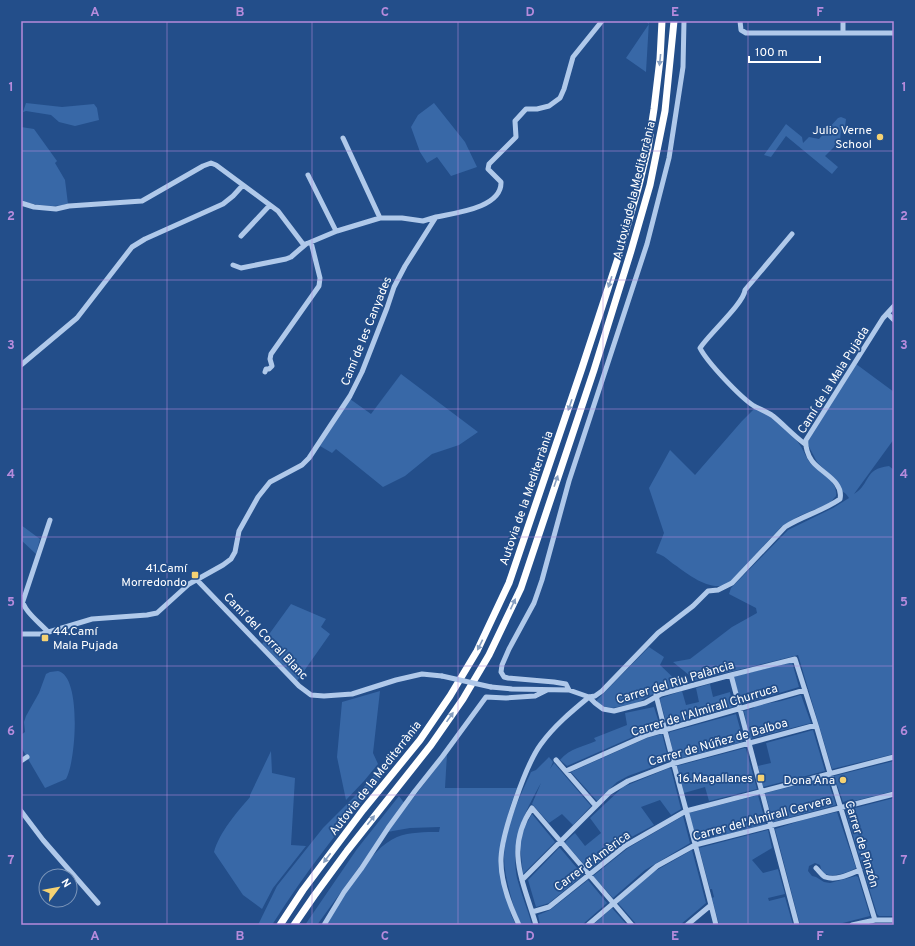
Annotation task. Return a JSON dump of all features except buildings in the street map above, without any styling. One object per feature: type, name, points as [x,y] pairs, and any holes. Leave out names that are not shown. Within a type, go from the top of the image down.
[{"type":"highway","name":"Autovia de la Mediterrània","points":[[280,925],[303,890],[363,810],[420,740],[450,696],[477,651],[509,583],[619,255],[639,185],[648,148],[654,109],[660,59],[662,21]]},
{"type":"highway","name":"Autovia de la Mediterrània","points":[[294,925],[338,864],[431,745],[463,700],[489,655],[521,588],[594,370],[650,185],[666,111],[674,21]]},
{"type":"street","points":[[233,265],[240,268],[286,259],[291,257],[309,243],[336,231],[380,218],[402,218],[423,221],[490,202],[496,197],[501,186],[501,182],[488,169],[489,164],[516,137],[515,121],[526,109],[537,109],[549,106],[560,98],[573,57],[602,21]]},
{"type":"street","points":[[569,690],[566,684],[504,677],[501,672],[502,665],[534,603],[542,580],[569,481],[647,244],[670,152],[683,67],[684,21]]},
{"type":"street","points":[[740,21],[741,30],[746,33],[894,32]]},
{"type":"street","points":[[843,21],[843,32]]},
{"type":"street","points":[[343,138],[380,218]]},
{"type":"street","points":[[21,203],[34,207],[56,209],[69,206],[142,201],[203,166],[211,163],[216,165],[270,205],[282,215],[303,244],[309,243]]},
{"type":"street","points":[[308,176],[336,231]]},
{"type":"street","points":[[21,365],[77,318],[132,247],[222,204],[233,196],[243,185]]},
{"type":"street","points":[[242,236],[270,205]]},
{"type":"street","name":"Camí de les Canyades","points":[[21,634],[42,634],[92,619],[157,613],[189,584],[231,559],[235,552],[239,531],[258,497],[270,482],[302,465],[309,458],[350,396],[362,372],[394,286],[436,217]]},
{"type":"street","points":[[792,234],[745,290],[737,304],[700,348],[705,357],[731,386],[754,406],[773,416],[805,444]]},
{"type":"street","points":[[265,372],[266,369],[269,369],[272,366],[270,359],[271,354],[319,286],[320,278],[309,243]]},
{"type":"street","name":"Camí de la Mala Pujada","points":[[589,697],[595,696],[602,691],[658,633],[693,606],[708,591],[718,590],[732,583],[785,527],[794,521],[829,506],[840,499],[840,490],[837,485],[826,472],[812,461],[805,444],[806,440],[883,318],[894,306]]},
{"type":"street","points":[[888,314],[894,320]]},
{"type":"street","points":[[22,604],[50,520]]},
{"type":"street","name":"Camí del Corral Blanc","points":[[197,580],[299,686],[310,695],[324,696],[352,694],[396,680],[422,674],[442,676],[491,687],[520,690],[569,690]]},
{"type":"street","points":[[21,597],[22,604],[29,614],[48,632]]},
{"type":"street","name":"Carrer del Riu Palància","points":[[569,690],[589,697],[603,708],[614,711],[645,703],[656,695],[795,659]]},
{"type":"street","name":"Carrer de Pinzón","points":[[795,659],[875,920]]},
{"type":"street","points":[[731,675],[797,925]]},
{"type":"street","points":[[324,925],[344,892],[388,828],[486,697],[506,698],[535,696],[548,690]]},
{"type":"street","name":"Carrer de l'Almirall Churruca","points":[[566,771],[642,737],[805,690]]},
{"type":"street","points":[[656,695],[672,764],[716,925]]},
{"type":"street","points":[[519,925],[513,913],[503,875],[501,858],[506,830],[520,788],[538,748],[560,723],[589,697]]},
{"type":"street","name":"Carrer de Núñez de Balboa","points":[[522,880],[596,806],[619,786],[672,764],[816,725]]},
{"type":"street","points":[[21,761],[27,757]]},
{"type":"street","name":"Carrer d'Amèrica","points":[[532,912],[549,907],[625,846],[686,811],[894,757]]},
{"type":"street","points":[[556,760],[596,806]]},
{"type":"street","name":"Carrer del'Almirall Cervera","points":[[588,925],[657,866],[695,845],[894,794]]},
{"type":"street","points":[[536,925],[519,871],[518,845],[525,819],[532,808],[632,925]]},
{"type":"street","points":[[21,811],[43,840],[98,903]]},
{"type":"street","points":[[816,868],[824,876],[832,878],[839,878],[860,870]]},
{"type":"street","points":[[687,925],[711,905]]},
{"type":"street","points":[[852,925],[875,920],[894,920]]},
{"type":"shaded area","points":[[649,24],[646,72],[626,58]]},
{"type":"shaded area","points":[[26,103],[62,107],[94,104],[97,108],[99,120],[75,126],[59,122],[51,115],[26,111],[23,112]]},
{"type":"shaded area","points":[[434,103],[465,142],[477,167],[451,176],[437,157],[427,163],[420,152],[411,127],[418,115]]},
{"type":"shaded area","points":[[841,117],[846,119],[845,127],[841,131],[840,141],[825,156],[838,167],[832,174],[786,136],[771,157],[764,155],[786,124],[802,137],[803,143],[809,137],[819,139],[838,118]]},
{"type":"shaded area","points":[[21,127],[34,129],[57,161],[55,163],[65,180],[68,204],[44,206],[21,201]]},
{"type":"shaded area","points":[[856,364],[894,392],[894,439],[854,494],[863,486],[868,477],[875,470],[889,466],[894,470],[894,754],[832,769],[798,655],[693,681],[689,675],[673,662],[690,659],[732,627],[757,613],[756,608],[729,594],[731,588],[788,530],[833,508],[849,498],[833,478],[817,462],[807,443]]},
{"type":"shaded area","points":[[401,374],[478,432],[459,445],[432,454],[405,476],[383,487],[336,449],[332,453],[320,446],[350,399],[371,414]]},
{"type":"shaded area","points":[[755,408],[774,418],[791,434],[800,445],[811,464],[832,481],[836,490],[836,496],[830,503],[799,516],[781,527],[728,584],[714,586],[693,578],[656,553],[664,533],[649,488],[670,450],[695,475]]},
{"type":"shaded area","points":[[21,525],[40,539],[36,554],[21,540]]},
{"type":"shaded area","points":[[291,604],[326,619],[321,627],[330,634],[297,681],[262,644]]},
{"type":"shaded area","points":[[649,647],[664,657],[660,665],[681,685],[653,694],[637,703],[612,708],[602,706],[597,702],[597,700]]},
{"type":"shaded area","points":[[792,662],[799,687],[743,704],[741,702],[733,677]]},
{"type":"shaded area","points":[[58,671],[66,676],[71,688],[75,720],[74,739],[70,770],[66,779],[45,788],[21,747],[21,735],[25,732],[24,722],[26,716],[39,693],[46,674]]},
{"type":"shaded area","points":[[710,684],[713,697],[730,692],[733,707],[667,725],[660,700],[661,698],[682,691],[686,705],[699,702],[696,688]]},
{"type":"shaded area","points":[[380,691],[373,753],[378,764],[346,800],[337,757],[342,702]]},
{"type":"shaded area","points":[[801,695],[811,723],[750,739],[744,711],[754,708],[753,706],[781,701]]},
{"type":"shaded area","points":[[654,707],[660,726],[658,728],[635,736],[567,766],[560,760],[572,750],[596,741],[594,738],[627,725],[625,713]]},
{"type":"shaded area","points":[[736,714],[743,739],[742,742],[675,760],[669,734],[670,732]]},
{"type":"shaded area","points":[[813,730],[825,771],[763,787],[758,766],[771,763],[766,743]]},
{"type":"shaded area","points":[[662,734],[669,761],[628,776],[617,782],[597,801],[571,772],[647,738]]},
{"type":"shaded area","points":[[745,748],[757,789],[709,801],[705,787],[684,793],[677,766]]},
{"type":"shaded area","points":[[271,751],[272,773],[295,778],[291,845],[306,846],[273,888],[262,909],[243,895],[214,852],[224,830],[250,797]]},
{"type":"shaded area","points":[[447,754],[445,788],[517,788],[510,807],[500,848],[511,915],[516,925],[326,925],[366,863],[386,843],[407,834],[439,832],[440,827],[410,828],[387,832]]},
{"type":"shaded area","points":[[549,757],[553,762],[550,769],[554,763],[591,806],[573,825],[562,814],[549,823],[532,804],[541,783],[524,817],[515,852],[517,878],[532,925],[521,925],[513,905],[507,880],[504,862],[505,847],[513,813],[531,772],[536,770]]},
{"type":"shaded area","points":[[894,761],[894,791],[854,801],[853,799],[843,802],[834,776]]},
{"type":"shaded area","points":[[383,765],[385,773],[326,847],[298,885],[272,925],[258,925],[277,886],[323,828],[361,790]]},
{"type":"shaded area","points":[[669,768],[671,769],[681,809],[671,815],[660,800],[641,807],[654,825],[624,841],[590,870],[588,869],[565,843],[566,841],[575,833],[585,846],[601,833],[590,818],[623,787]]},
{"type":"shaded area","points":[[827,778],[836,805],[773,822],[765,793]]},
{"type":"shaded area","points":[[758,795],[766,824],[697,842],[689,813]]},
{"type":"shaded area","points":[[399,796],[405,804],[317,925],[305,925],[357,849]]},
{"type":"shaded area","points":[[894,798],[894,916],[879,916],[877,914],[846,813],[849,812],[847,810]]},
{"type":"shaded area","points":[[837,812],[856,868],[848,872],[830,875],[822,872],[820,865],[815,863],[809,866],[808,871],[812,876],[824,882],[830,883],[856,876],[858,877],[870,916],[835,925],[800,925],[775,829],[803,820]]},
{"type":"shaded area","points":[[532,814],[555,842],[523,874],[520,845],[523,830]]},
{"type":"shaded area","points":[[683,816],[690,843],[645,870],[613,898],[593,876],[628,848]]},
{"type":"shaded area","points":[[768,830],[772,848],[752,860],[763,873],[778,869],[785,894],[768,898],[769,901],[785,897],[793,925],[719,925],[712,898],[714,897],[712,889],[710,889],[699,848]]},
{"type":"shaded area","points":[[559,848],[582,874],[582,876],[549,903],[536,907],[528,880]]},
{"type":"shaded area","points":[[692,850],[706,903],[680,925],[637,925],[618,903],[650,874]]},
{"type":"shaded area","points":[[588,880],[607,903],[582,925],[540,925],[538,915],[550,910]]},
{"type":"shaded area","points":[[612,908],[627,925],[593,925],[595,923]]},
{"type":"place","name":"Julio Verne School","points":[[880,137]]},
{"type":"place","name":"41.Camí Morredondo","points":[[195,575]]},
{"type":"place","name":"44.Camí Mala Pujada","points":[[45,638]]},
{"type":"place","name":"16.Magallanes","points":[[761,778]]},
{"type":"place","name":"Dona Ana","points":[[843,780]]}]
